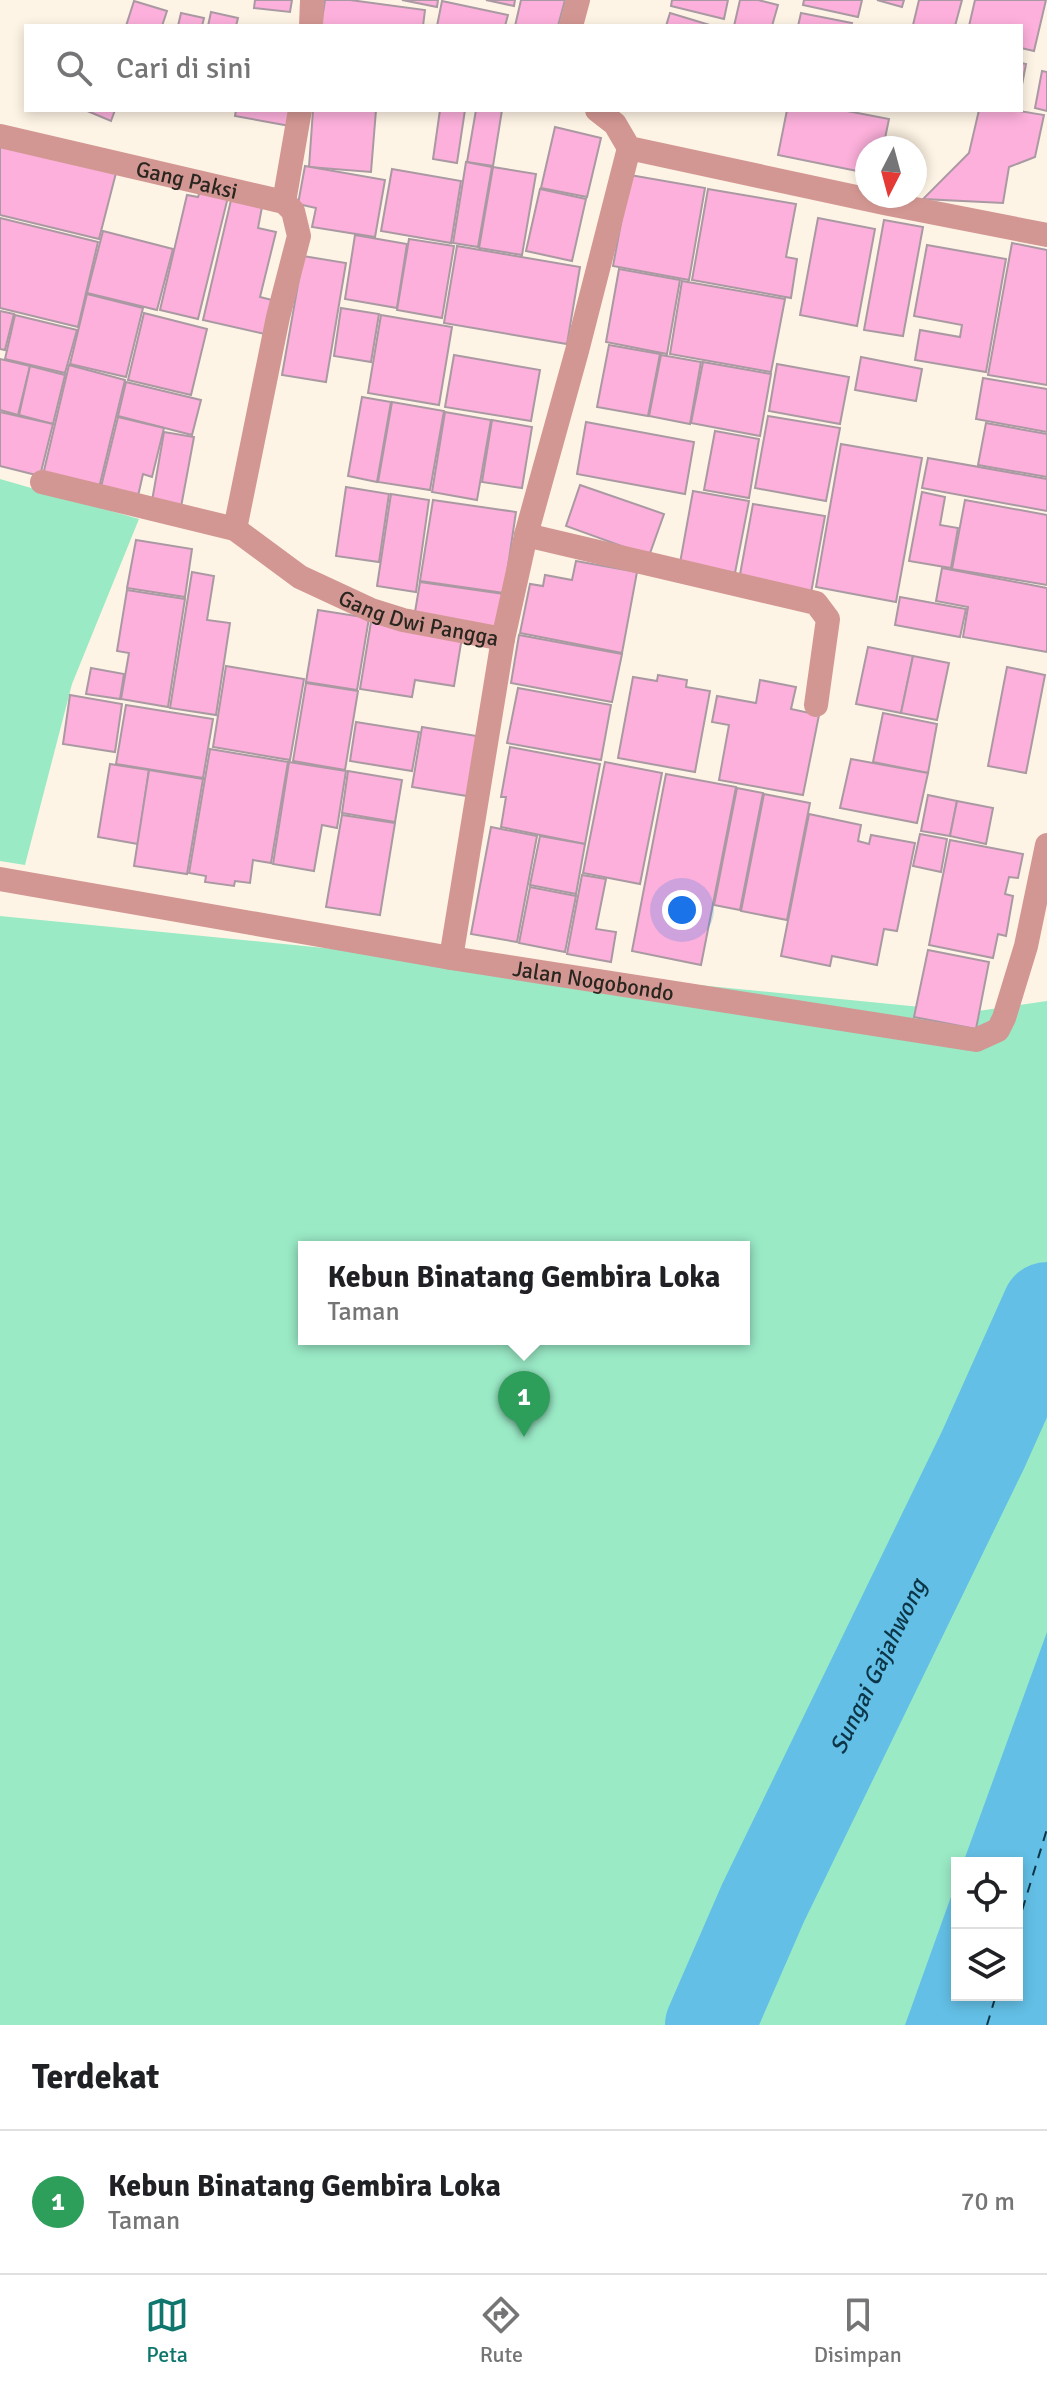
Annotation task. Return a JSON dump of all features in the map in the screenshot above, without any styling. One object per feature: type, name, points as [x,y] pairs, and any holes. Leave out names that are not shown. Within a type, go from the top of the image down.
[{"type":"street","points":[[311,24],[312,0]]},
{"type":"street","points":[[572,24],[578,0]]},
{"type":"street","points":[[42,482],[235,529],[275,332],[299,236],[293,211],[284,202],[300,112]]},
{"type":"street","points":[[600,112],[615,124],[629,148],[1047,235]]},
{"type":"street","name":"Gang Paksi","points":[[0,136],[284,202]]},
{"type":"street","name":"Gang Dwi Pangga","points":[[235,529],[300,577],[371,610],[403,620],[503,639],[526,535],[629,148]]},
{"type":"street","points":[[526,535],[816,603],[828,619],[816,705]]},
{"type":"street","points":[[451,958],[503,639]]},
{"type":"street","name":"Jalan Nogobondo","points":[[0,879],[451,958],[976,1040],[998,1030],[1004,1018],[1026,946],[1047,845]]},
{"type":"green space","points":[[0,479],[139,519],[72,684],[25,865],[0,861]]},
{"type":"green space","points":[[0,916],[971,1012],[1047,1001],[1047,2025],[0,2025]]},
{"type":"water","points":[[1047,1632],[1047,2025],[905,2025],[951,1897],[951,2001],[1023,2001],[1023,1857],[965,1857]]},
{"type":"building","points":[[255,0],[292,0],[290,12],[254,8]]},
{"type":"building","points":[[325,0],[350,0],[425,10],[423,24],[321,24]]},
{"type":"building","points":[[402,0],[438,0],[437,7]]},
{"type":"building","points":[[486,0],[515,0],[514,6]]},
{"type":"building","points":[[521,0],[565,0],[559,24],[515,24]]},
{"type":"building","points":[[672,0],[728,0],[724,19],[671,6]]},
{"type":"building","points":[[740,0],[778,5],[773,24],[734,24]]},
{"type":"building","points":[[804,0],[862,0],[858,17],[803,5]]},
{"type":"building","points":[[877,0],[904,0],[902,7]]},
{"type":"building","points":[[919,0],[962,0],[956,24],[913,24]]},
{"type":"building","points":[[975,0],[1046,0],[1034,51],[1023,48],[1023,24],[969,24]]},
{"type":"building","points":[[134,1],[167,11],[163,24],[127,24]]},
{"type":"building","points":[[442,1],[508,15],[506,24],[437,24]]},
{"type":"building","points":[[211,12],[238,18],[236,24],[208,24]]},
{"type":"building","points":[[181,13],[204,18],[202,24],[178,24]]},
{"type":"building","points":[[670,13],[706,24],[667,24]]},
{"type":"building","points":[[801,13],[852,23],[852,24],[798,24]]},
{"type":"building","points":[[1042,71],[1047,72],[1047,111],[1035,108]]},
{"type":"building","points":[[90,112],[114,112],[111,121]]},
{"type":"building","points":[[236,112],[292,112],[290,126],[235,116]]},
{"type":"building","points":[[313,112],[376,112],[371,172],[309,167]]},
{"type":"building","points":[[440,112],[465,112],[457,163],[433,159]]},
{"type":"building","points":[[476,112],[502,112],[493,166],[467,162]]},
{"type":"building","points":[[787,112],[852,112],[889,119],[885,136],[855,136],[855,171],[778,155]]},
{"type":"building","points":[[979,112],[1023,112],[1044,115],[1035,157],[1009,167],[1003,203],[927,199],[927,195],[969,153]]},
{"type":"building","points":[[555,127],[601,138],[587,197],[541,188]]},
{"type":"building","points":[[0,140],[117,169],[99,239],[0,215]]},
{"type":"building","points":[[466,162],[492,167],[478,247],[453,243]]},
{"type":"building","points":[[305,166],[385,180],[375,237],[312,227],[316,208],[298,204]]},
{"type":"building","points":[[493,167],[536,174],[522,255],[479,248]]},
{"type":"building","points":[[392,169],[461,181],[451,243],[381,231]]},
{"type":"building","points":[[630,175],[705,188],[689,280],[613,266]]},
{"type":"building","points":[[540,189],[586,199],[572,261],[526,251]]},
{"type":"building","points":[[708,189],[796,204],[786,257],[797,259],[791,298],[692,280]]},
{"type":"building","points":[[200,191],[228,197],[198,319],[160,310],[187,195],[198,197]]},
{"type":"building","points":[[231,200],[262,207],[258,228],[276,232],[260,297],[276,301],[269,335],[203,320]]},
{"type":"building","points":[[0,218],[98,242],[78,327],[0,308]]},
{"type":"building","points":[[818,218],[875,229],[857,326],[800,315]]},
{"type":"building","points":[[884,220],[923,227],[903,336],[864,330]]},
{"type":"building","points":[[103,231],[173,249],[157,310],[87,293]]},
{"type":"building","points":[[355,235],[407,244],[397,308],[345,299]]},
{"type":"building","points":[[409,239],[454,246],[442,318],[397,310]]},
{"type":"building","points":[[1012,243],[1047,250],[1047,385],[988,375]]},
{"type":"building","points":[[927,245],[1006,259],[986,372],[915,360],[920,330],[960,337],[962,325],[914,316]]},
{"type":"building","points":[[457,246],[580,267],[567,344],[444,323]]},
{"type":"building","points":[[303,256],[346,263],[326,382],[282,375]]},
{"type":"building","points":[[619,269],[680,280],[667,354],[606,342]]},
{"type":"building","points":[[682,281],[785,299],[771,372],[670,354]]},
{"type":"building","points":[[87,294],[143,308],[126,377],[70,364]]},
{"type":"building","points":[[341,308],[379,314],[371,362],[334,356]]},
{"type":"building","points":[[0,311],[14,314],[5,350],[0,349]]},
{"type":"building","points":[[144,313],[207,329],[191,395],[128,380]]},
{"type":"building","points":[[15,315],[77,330],[65,373],[5,359]]},
{"type":"building","points":[[381,315],[452,327],[439,405],[368,393]]},
{"type":"building","points":[[609,345],[660,354],[648,416],[597,407]]},
{"type":"building","points":[[454,355],[540,370],[531,421],[445,407]]},
{"type":"building","points":[[661,355],[701,362],[690,424],[649,416]]},
{"type":"building","points":[[861,357],[922,369],[916,401],[855,390]]},
{"type":"building","points":[[0,359],[30,366],[18,415],[0,410]]},
{"type":"building","points":[[703,362],[771,374],[760,436],[691,423]]},
{"type":"building","points":[[777,364],[849,377],[840,424],[769,411]]},
{"type":"building","points":[[69,365],[125,380],[98,492],[42,479]]},
{"type":"building","points":[[30,366],[65,375],[53,424],[19,415]]},
{"type":"building","points":[[983,378],[1047,389],[1047,432],[976,419]]},
{"type":"building","points":[[126,382],[201,400],[192,435],[118,416]]},
{"type":"building","points":[[362,397],[391,402],[377,482],[348,476]]},
{"type":"building","points":[[392,402],[444,411],[430,490],[378,482]]},
{"type":"building","points":[[0,412],[53,424],[40,476],[0,466]]},
{"type":"building","points":[[445,412],[491,420],[477,500],[432,492]]},
{"type":"building","points":[[768,416],[840,428],[826,501],[755,488]]},
{"type":"building","points":[[118,417],[164,428],[152,477],[143,474],[138,496],[101,487]]},
{"type":"building","points":[[492,420],[532,427],[522,488],[482,482]]},
{"type":"building","points":[[586,422],[694,442],[685,494],[577,474]]},
{"type":"building","points":[[986,423],[1047,434],[1047,477],[978,465]]},
{"type":"building","points":[[715,431],[759,439],[749,498],[704,490]]},
{"type":"building","points":[[164,432],[194,437],[181,507],[152,501]]},
{"type":"building","points":[[841,444],[922,458],[896,602],[816,587]]},
{"type":"building","points":[[928,458],[1047,479],[1047,511],[922,488]]},
{"type":"building","points":[[580,485],[664,514],[649,556],[566,526]]},
{"type":"building","points":[[346,487],[389,494],[379,562],[336,556]]},
{"type":"building","points":[[693,491],[749,501],[735,573],[680,563]]},
{"type":"building","points":[[922,492],[945,497],[940,525],[958,528],[951,568],[909,561]]},
{"type":"building","points":[[391,494],[429,500],[416,592],[377,586]]},
{"type":"building","points":[[433,500],[516,512],[504,593],[420,581]]},
{"type":"building","points":[[965,500],[1047,515],[1047,585],[952,569]]},
{"type":"building","points":[[753,504],[825,516],[811,593],[739,580]]},
{"type":"building","points":[[136,540],[192,549],[185,597],[127,588]]},
{"type":"building","points":[[576,561],[637,572],[622,653],[520,633],[530,584],[543,586],[545,575],[572,580]]},
{"type":"building","points":[[942,568],[1047,588],[1047,652],[963,637],[968,607],[936,601]]},
{"type":"building","points":[[192,572],[214,576],[207,620],[230,623],[216,715],[170,708]]},
{"type":"building","points":[[420,582],[504,594],[498,630],[414,618]]},
{"type":"building","points":[[127,590],[185,599],[168,707],[121,699],[129,653],[117,651]]},
{"type":"building","points":[[900,597],[966,609],[960,637],[895,625]]},
{"type":"building","points":[[318,610],[369,618],[357,690],[306,682]]},
{"type":"building","points":[[371,622],[462,637],[454,686],[415,680],[412,697],[360,689]]},
{"type":"building","points":[[519,635],[622,654],[612,702],[511,683]]},
{"type":"building","points":[[868,647],[913,656],[901,713],[856,704]]},
{"type":"building","points":[[913,656],[949,663],[937,720],[901,713]]},
{"type":"building","points":[[226,666],[304,679],[290,760],[213,747]]},
{"type":"building","points":[[1007,667],[1045,675],[1026,773],[988,766]]},
{"type":"building","points":[[91,668],[124,674],[120,699],[86,694]]},
{"type":"building","points":[[658,675],[687,680],[686,687],[710,691],[695,772],[618,758],[633,677],[657,681]]},
{"type":"building","points":[[760,680],[796,687],[791,709],[819,715],[803,795],[719,780],[729,725],[712,722],[717,696],[756,703]]},
{"type":"building","points":[[306,683],[358,691],[345,770],[293,761]]},
{"type":"building","points":[[518,688],[611,705],[601,760],[507,743]]},
{"type":"building","points":[[70,695],[122,704],[115,752],[63,744]]},
{"type":"building","points":[[126,705],[213,719],[203,778],[116,764]]},
{"type":"building","points":[[883,713],[937,724],[928,773],[873,762]]},
{"type":"building","points":[[356,722],[419,732],[412,771],[350,761]]},
{"type":"building","points":[[422,727],[483,737],[473,797],[412,787]]},
{"type":"building","points":[[510,747],[600,764],[585,844],[501,827],[506,797],[501,797]]},
{"type":"building","points":[[210,749],[288,762],[271,863],[253,860],[250,883],[235,881],[234,886],[205,882],[206,876],[189,873]]},
{"type":"building","points":[[851,759],[928,773],[917,823],[840,808]]},
{"type":"building","points":[[289,762],[346,771],[337,828],[322,825],[314,871],[273,864]]},
{"type":"building","points":[[605,762],[662,773],[640,884],[583,873]]},
{"type":"building","points":[[110,764],[149,770],[138,844],[98,837]]},
{"type":"building","points":[[149,770],[203,779],[187,874],[134,866]]},
{"type":"building","points":[[348,771],[402,780],[395,822],[342,813]]},
{"type":"building","points":[[666,774],[736,787],[701,965],[632,951]]},
{"type":"building","points":[[737,788],[763,793],[740,910],[714,905]]},
{"type":"building","points":[[764,794],[810,803],[787,920],[741,911]]},
{"type":"building","points":[[928,795],[957,801],[950,836],[921,831]]},
{"type":"building","points":[[957,801],[993,808],[986,844],[950,836]]},
{"type":"building","points":[[809,814],[861,825],[858,841],[869,844],[871,835],[915,843],[897,931],[884,929],[877,965],[832,956],[830,966],[781,956]]},
{"type":"building","points":[[342,815],[395,823],[380,915],[326,907]]},
{"type":"building","points":[[491,827],[537,836],[517,942],[471,934]]},
{"type":"building","points":[[920,834],[947,839],[941,872],[913,866]]},
{"type":"building","points":[[540,836],[585,844],[576,894],[530,885]]},
{"type":"building","points":[[950,840],[1023,854],[1018,878],[1009,877],[1005,894],[1013,896],[1006,936],[998,934],[993,958],[929,945]]},
{"type":"building","points":[[582,875],[606,879],[596,929],[616,932],[611,962],[567,954]]},
{"type":"building","points":[[530,887],[576,896],[565,952],[519,943]]},
{"type":"building","points":[[928,950],[989,962],[976,1029],[914,1017]]},
{"type":"waterway","name":"Sungai Gajahwong","points":[[710,2025],[763,1903],[983,1450],[1047,1307]]},
{"type":"ferry route","points":[[1023,1907],[1047,1829]]},
{"type":"ferry route","points":[[987,2025],[994,2001]]},
{"type":"place","name":"Kebun Binatang Gembira Loka","points":[[524,1437]]}]
